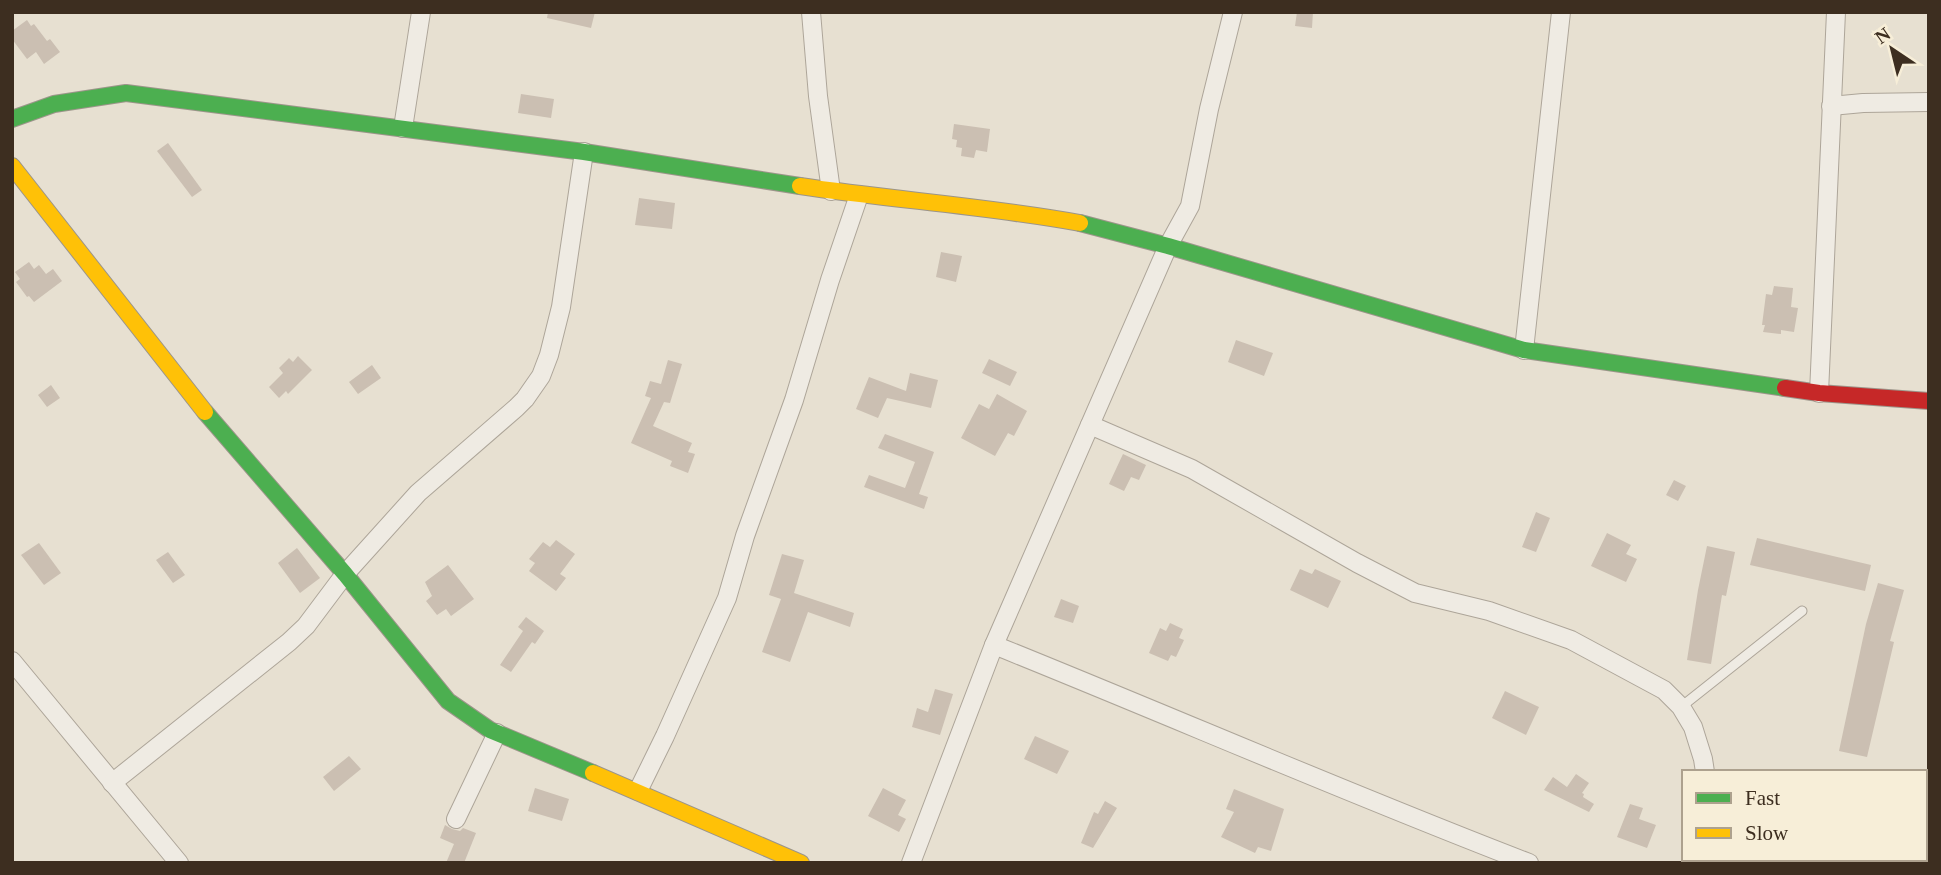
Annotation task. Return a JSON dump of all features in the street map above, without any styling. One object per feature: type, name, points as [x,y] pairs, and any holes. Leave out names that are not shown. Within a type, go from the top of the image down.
[{"type":"street","points":[[403,128],[421,12]]},
{"type":"street","points":[[811,12],[820,117],[831,191]]},
{"type":"street","points":[[911,863],[994,645],[1168,246],[1190,206],[1209,109],[1233,12]]},
{"type":"street","points":[[1524,350],[1561,12]]},
{"type":"street","points":[[1819,393],[1836,12]]},
{"type":"street","points":[[12,119],[52,103],[126,93],[584,152],[859,195],[1035,215],[1099,227],[1168,246],[1524,350],[1819,393],[1929,401]]},
{"type":"street","points":[[1831,106],[1929,102]]},
{"type":"street","points":[[112,783],[289,642],[306,626],[345,574],[418,493],[525,399],[541,376],[550,355],[561,307],[584,152]]},
{"type":"street","points":[[12,166],[222,434],[345,574],[438,690],[456,707],[497,733],[638,791],[801,863]]},
{"type":"street","points":[[638,791],[727,598],[745,536],[794,401],[859,195]]},
{"type":"street","points":[[1090,425],[1192,469],[1415,593],[1500,615],[1571,640],[1664,690],[1681,708],[1693,727],[1705,770]]},
{"type":"street","points":[[994,645],[1137,702],[1494,856],[1529,863]]},
{"type":"street","points":[[12,661],[178,863]]},
{"type":"street","points":[[456,819],[497,733]]},
{"type":"lane","points":[[1681,708],[1802,611]]},
{"type":"building","points":[[548,12],[595,12],[591,28],[547,18]]},
{"type":"building","points":[[1297,12],[1313,12],[1312,28],[1295,26]]},
{"type":"building","points":[[27,20],[31,26],[34,24],[47,41],[50,39],[60,52],[44,64],[36,52],[27,59],[12,39],[12,31]]},
{"type":"building","points":[[521,94],[554,99],[551,118],[518,113]]},
{"type":"building","points":[[954,124],[990,129],[987,152],[976,150],[974,158],[961,156],[962,148],[956,147],[957,140],[952,139]]},
{"type":"building","points":[[168,143],[202,190],[192,197],[157,151]]},
{"type":"building","points":[[639,198],[675,203],[672,229],[635,225]]},
{"type":"building","points":[[941,252],[962,256],[956,282],[936,277]]},
{"type":"building","points":[[29,262],[34,269],[39,265],[46,274],[53,269],[62,281],[34,302],[16,282],[20,279],[15,272]]},
{"type":"building","points":[[1774,286],[1793,288],[1791,307],[1798,308],[1794,332],[1763,332],[1766,294],[1772,295]]},
{"type":"building","points":[[1236,340],[1273,353],[1264,376],[1228,362]]},
{"type":"building","points":[[298,356],[312,370],[288,394],[286,391],[279,398],[269,387],[283,373],[279,368],[289,358],[293,362]]},
{"type":"building","points":[[989,359],[1017,372],[1010,386],[982,373]]},
{"type":"building","points":[[668,360],[682,364],[670,403],[664,402],[653,426],[692,443],[688,452],[695,454],[688,473],[670,466],[672,461],[631,443],[651,398],[645,396],[650,381],[661,384]]},
{"type":"building","points":[[372,365],[381,378],[358,394],[349,382]]},
{"type":"building","points":[[910,373],[938,380],[931,408],[887,398],[878,418],[856,409],[869,377],[906,391]]},
{"type":"building","points":[[51,385],[60,398],[47,407],[38,395]]},
{"type":"building","points":[[997,394],[1027,411],[1014,436],[1008,433],[995,456],[961,438],[979,404],[989,409]]},
{"type":"building","points":[[885,434],[934,452],[919,494],[928,497],[924,509],[864,487],[869,475],[905,488],[915,462],[878,448]]},
{"type":"building","points":[[1123,454],[1146,465],[1139,480],[1131,477],[1124,491],[1109,484]]},
{"type":"building","points":[[1674,480],[1686,486],[1678,501],[1666,495]]},
{"type":"building","points":[[1536,512],[1550,518],[1536,552],[1522,547]]},
{"type":"building","points":[[1607,533],[1631,545],[1626,554],[1637,559],[1626,582],[1591,566]]},
{"type":"building","points":[[1757,538],[1871,565],[1865,591],[1750,565]]},
{"type":"building","points":[[556,540],[575,554],[560,574],[566,578],[556,591],[529,571],[535,563],[529,559],[543,542],[550,547]]},
{"type":"building","points":[[39,543],[61,573],[44,585],[21,555]]},
{"type":"building","points":[[1707,546],[1735,552],[1726,596],[1722,595],[1711,664],[1687,660]]},
{"type":"building","points":[[297,548],[320,578],[300,593],[278,563]]},
{"type":"building","points":[[168,552],[185,575],[173,583],[156,560]]},
{"type":"building","points":[[782,554],[804,560],[794,593],[854,613],[850,627],[808,612],[790,662],[762,652],[781,599],[769,595]]},
{"type":"building","points":[[448,565],[474,599],[451,616],[446,609],[437,615],[426,601],[432,596],[425,582]]},
{"type":"building","points":[[1300,569],[1312,574],[1315,569],[1341,581],[1328,608],[1290,590]]},
{"type":"building","points":[[1878,583],[1904,590],[1890,641],[1894,642],[1867,757],[1839,751],[1866,624]]},
{"type":"building","points":[[1061,599],[1079,606],[1073,623],[1054,617]]},
{"type":"building","points":[[526,617],[544,631],[535,644],[532,642],[511,672],[500,665],[523,631],[518,627]]},
{"type":"building","points":[[1170,623],[1183,629],[1179,638],[1184,640],[1176,657],[1171,655],[1168,661],[1149,653],[1160,628],[1166,631]]},
{"type":"building","points":[[935,689],[953,694],[940,735],[912,727],[917,708],[928,712]]},
{"type":"building","points":[[1505,691],[1539,707],[1526,735],[1492,718]]},
{"type":"building","points":[[1035,736],[1069,751],[1057,774],[1024,759]]},
{"type":"building","points":[[349,756],[361,769],[334,791],[323,777]]},
{"type":"building","points":[[1576,774],[1589,783],[1582,793],[1583,797],[1594,804],[1589,812],[1544,790],[1553,777],[1567,787]]},
{"type":"building","points":[[535,788],[569,799],[562,821],[528,811]]},
{"type":"building","points":[[883,788],[906,800],[898,815],[906,819],[899,832],[868,816]]},
{"type":"building","points":[[1234,789],[1284,809],[1271,851],[1258,847],[1255,853],[1221,837],[1234,812],[1226,809]]},
{"type":"building","points":[[1105,801],[1117,808],[1093,848],[1081,843],[1094,812],[1098,814]]},
{"type":"building","points":[[1630,804],[1643,808],[1639,819],[1656,825],[1647,848],[1617,837]]},
{"type":"building","points":[[445,825],[452,829],[460,831],[463,828],[476,833],[464,863],[446,863],[454,844],[440,838]]},
{"type":"traffic: fast","points":[[12,119],[54,104],[126,93],[584,152],[800,186]]},
{"type":"traffic: fast","points":[[1080,223],[1524,350],[1785,388]]},
{"type":"traffic: fast","points":[[205,412],[345,574],[448,701],[490,730],[593,773]]},
{"type":"traffic: slow","points":[[12,166],[205,412]]},
{"type":"traffic: slow","points":[[800,186],[1080,223]]},
{"type":"traffic: slow","points":[[593,773],[801,863]]},
{"type":"traffic: jam","points":[[1785,388],[1929,401]]}]
